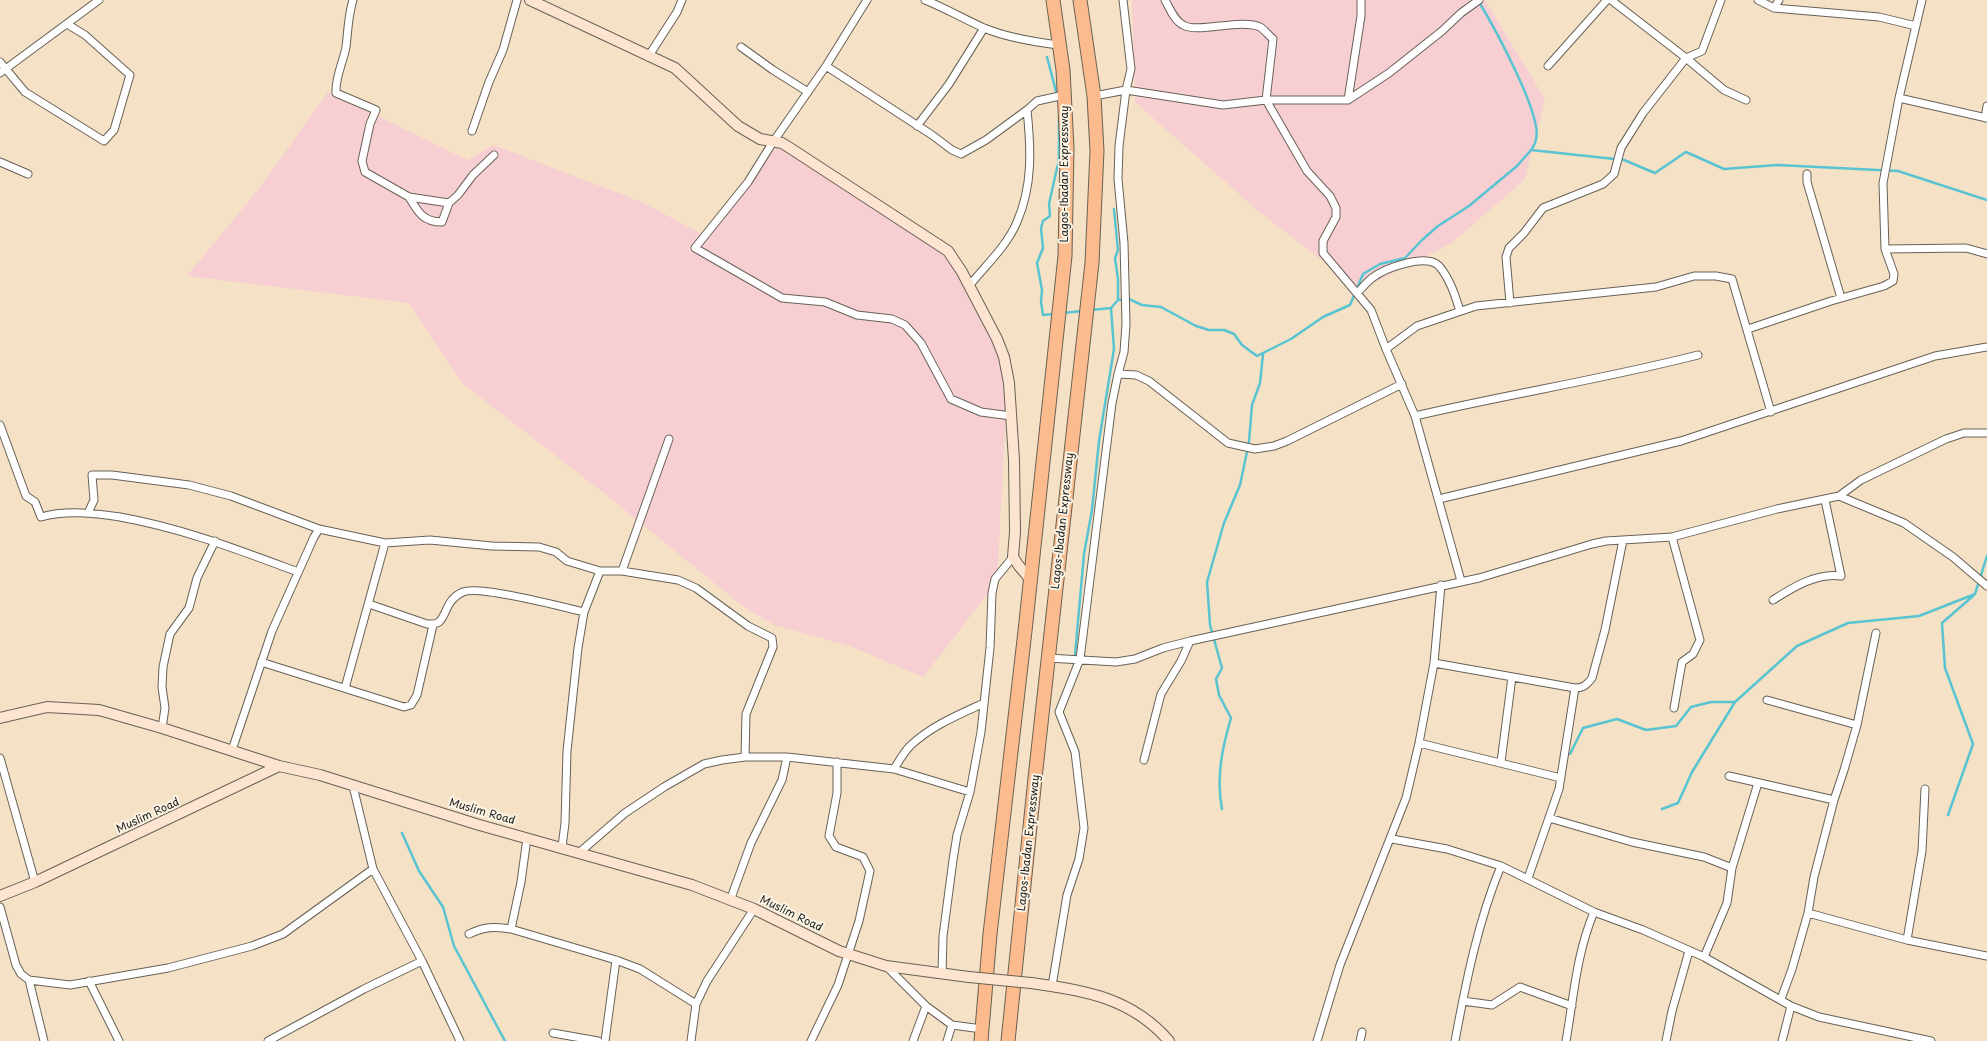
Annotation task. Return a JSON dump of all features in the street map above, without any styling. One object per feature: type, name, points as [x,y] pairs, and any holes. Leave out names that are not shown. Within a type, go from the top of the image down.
[{"type":"highway","name":"Lagos-Ibadan Expressway","points":[[981,1035],[990,934],[1031,580],[1065,256],[1068,192],[1064,95],[1053,0]]},
{"type":"highway","name":"Lagos-Ibadan Expressway","points":[[1008,1041],[1048,658],[1092,263],[1097,152],[1094,96],[1080,0]]},
{"type":"street","points":[[3,71],[99,0]]},
{"type":"street","points":[[353,0],[348,21],[346,46],[335,84],[336,93],[376,110],[370,124],[362,161],[365,172],[409,197],[449,203]]},
{"type":"street","points":[[472,131],[489,82],[503,50],[517,0]]},
{"type":"street","points":[[530,0],[648,57],[675,68],[738,126],[760,139],[782,143],[948,251],[997,338],[1004,357],[1011,416],[1015,524],[1013,557],[995,579],[992,593],[990,648],[984,703],[970,792],[957,835],[953,860],[942,936],[942,974]]},
{"type":"street","points":[[648,57],[677,12],[682,0]]},
{"type":"street","points":[[867,0],[826,66],[773,142],[748,182],[695,248],[782,298],[825,302],[857,315],[892,319],[905,325],[921,343],[951,399],[981,412],[1011,416]]},
{"type":"street","points":[[925,0],[946,8],[984,28],[1029,42],[1059,45]]},
{"type":"street","points":[[1052,986],[1067,895],[1079,859],[1084,828],[1075,752],[1059,712],[1080,659],[1112,403],[1124,352],[1126,324],[1124,243],[1118,179],[1119,146],[1126,90],[1131,69],[1123,0]]},
{"type":"street","points":[[1165,0],[1177,20],[1184,26],[1247,25],[1260,27],[1273,39],[1266,100],[1307,171],[1330,196],[1336,208],[1336,217],[1323,241],[1324,253],[1371,310],[1386,349],[1402,384],[1415,416],[1461,581]]},
{"type":"street","points":[[1348,100],[1361,16],[1361,0]]},
{"type":"street","points":[[1548,66],[1607,0]]},
{"type":"street","points":[[1611,0],[1686,58],[1724,90],[1746,100]]},
{"type":"street","points":[[1510,303],[1506,257],[1509,248],[1524,233],[1543,208],[1603,184],[1614,174],[1621,148],[1643,113],[1686,58],[1702,51],[1721,0]]},
{"type":"street","points":[[1758,0],[1774,8],[1879,17],[1916,26]]},
{"type":"street","points":[[1774,8],[1779,0]]},
{"type":"street","points":[[1748,329],[1841,298],[1884,286],[1893,281],[1894,274],[1885,249],[1883,183],[1899,98],[1922,0]]},
{"type":"street","points":[[1094,96],[1126,90],[1224,105],[1266,100],[1348,100],[1389,73],[1477,1]]},
{"type":"street","points":[[0,62],[3,71],[25,92],[104,141],[114,130],[130,75],[85,35],[67,24]]},
{"type":"street","points":[[918,126],[949,84],[984,28]]},
{"type":"street","points":[[741,47],[773,70],[808,92]]},
{"type":"street","points":[[826,66],[961,154],[986,140],[1037,101],[1064,95]]},
{"type":"street","points":[[1899,98],[1986,118],[1987,106]]},
{"type":"street","points":[[969,286],[1003,246],[1017,222],[1029,183],[1031,148],[1027,110]]},
{"type":"street","points":[[409,197],[420,215],[434,222],[442,222],[449,203],[458,195],[473,175],[494,155]]},
{"type":"street","points":[[0,162],[28,174]]},
{"type":"street","points":[[1807,174],[1807,182],[1841,298]]},
{"type":"street","points":[[1885,249],[1966,248],[1987,254]]},
{"type":"street","points":[[1357,293],[1373,277],[1400,264],[1428,260],[1438,266],[1453,289],[1460,311]]},
{"type":"street","points":[[1386,349],[1417,326],[1476,306],[1656,287],[1694,276],[1716,276],[1732,279],[1748,329],[1771,412]]},
{"type":"street","points":[[1439,499],[1681,441],[1935,356],[1987,347]]},
{"type":"street","points":[[1415,416],[1500,396],[1582,382],[1698,355]]},
{"type":"street","points":[[1118,374],[1136,375],[1149,381],[1228,443],[1254,449],[1274,446],[1286,441],[1402,384]]},
{"type":"street","points":[[0,425],[26,496],[35,502],[41,517],[52,514],[88,514],[138,520],[174,528],[215,541],[298,572]]},
{"type":"street","points":[[1048,658],[1116,662],[1135,659],[1163,648],[1190,641],[1479,578],[1592,544],[1623,540],[1672,537],[1777,509],[1839,496],[1861,480],[1946,439],[1964,433],[1987,432]]},
{"type":"street","points":[[622,571],[670,439]]},
{"type":"street","points":[[88,514],[94,500],[92,475],[112,475],[188,485],[231,496],[319,529],[385,542],[430,540],[492,546],[539,547],[556,552],[568,561],[600,571],[622,571],[678,580],[696,588],[748,626],[772,638],[773,647],[746,714],[745,757]]},
{"type":"street","points":[[1839,496],[1904,524],[1953,558],[1987,586]]},
{"type":"street","points":[[1773,600],[1794,587],[1813,580],[1835,575],[1841,576],[1825,500]]},
{"type":"street","points":[[232,750],[260,662],[272,631],[319,529]]},
{"type":"street","points":[[1672,537],[1700,640],[1693,654],[1682,662],[1674,708]]},
{"type":"street","points":[[1434,663],[1582,688],[1588,684],[1592,678],[1623,540]]},
{"type":"street","points":[[162,728],[165,708],[162,687],[163,667],[170,634],[189,608],[198,578],[215,541]]},
{"type":"street","points":[[345,688],[385,542]]},
{"type":"street","points":[[1013,557],[1031,580]]},
{"type":"street","points":[[562,847],[565,824],[567,751],[584,612],[600,571]]},
{"type":"street","points":[[1317,1041],[1340,965],[1392,839],[1406,798],[1419,743],[1434,663],[1442,585]]},
{"type":"street","points":[[369,604],[433,625],[439,622],[454,598],[464,591],[511,595],[584,612]]},
{"type":"street","points":[[260,662],[404,707],[411,705],[417,695],[433,625]]},
{"type":"street","points":[[1781,999],[1792,969],[1808,913],[1814,877],[1834,800],[1856,725],[1876,633]]},
{"type":"street","points":[[1144,760],[1162,694],[1181,661],[1190,641]]},
{"type":"street","points":[[1501,762],[1512,677]]},
{"type":"street","points":[[1528,878],[1561,778],[1575,688]]},
{"type":"street","points":[[1767,700],[1856,725]]},
{"type":"street","points":[[894,769],[909,747],[924,734],[943,722],[984,703]]},
{"type":"street","points":[[0,718],[47,707],[99,710],[162,728],[279,766]]},
{"type":"street","points":[[1419,743],[1561,778]]},
{"type":"street","points":[[580,852],[625,813],[688,772],[704,764],[722,760],[745,757],[787,757],[894,769],[970,792]]},
{"type":"street","points":[[731,898],[751,843],[784,773],[787,757]]},
{"type":"street","points":[[0,758],[36,882]]},
{"type":"street","points":[[811,1041],[838,984],[859,921],[870,871],[863,857],[836,847],[829,836],[837,794],[837,762]]},
{"type":"street","name":"Muslim Road","points":[[0,896],[36,882],[279,766],[305,771],[527,838],[670,878],[731,898],[848,954],[886,966],[942,974],[1031,983],[1095,994],[1114,1001],[1137,1013],[1168,1041]]},
{"type":"street","points":[[1729,776],[1834,800]]},
{"type":"street","points":[[1704,957],[1727,903],[1732,868],[1758,783]]},
{"type":"street","points":[[353,786],[373,869],[422,962],[460,1041]]},
{"type":"street","points":[[1907,940],[1922,851],[1925,789]]},
{"type":"street","points":[[1549,818],[1632,842],[1704,857],[1732,868]]},
{"type":"street","points":[[511,929],[521,882],[527,838]]},
{"type":"street","points":[[1392,839],[1446,849],[1501,866],[1528,878],[1594,912],[1643,930],[1704,957],[1791,1006],[1819,1017],[1931,1041]]},
{"type":"street","points":[[1455,1041],[1488,897],[1501,866]]},
{"type":"street","points":[[0,907],[16,965],[20,974],[29,980],[70,985],[168,968],[252,946],[283,934],[373,869]]},
{"type":"street","points":[[691,1041],[696,1004],[715,968],[754,908]]},
{"type":"street","points":[[1566,1041],[1572,1006],[1573,986],[1579,958],[1586,931],[1594,912]]},
{"type":"street","points":[[1808,913],[1907,940],[1987,956]]},
{"type":"street","points":[[469,934],[481,928],[496,926],[511,929],[616,960],[640,969],[696,1004]]},
{"type":"street","points":[[1666,1041],[1672,1011],[1689,951]]},
{"type":"street","points":[[605,1041],[616,960]]},
{"type":"street","points":[[268,1041],[364,989],[422,962]]},
{"type":"street","points":[[886,966],[926,1006],[952,1025],[981,1035]]},
{"type":"street","points":[[29,980],[43,1041]]},
{"type":"street","points":[[90,981],[119,1041]]},
{"type":"street","points":[[1463,1001],[1492,1005],[1520,987],[1572,1006]]},
{"type":"street","points":[[912,1041],[926,1006]]},
{"type":"street","points":[[1782,1041],[1791,1006]]},
{"type":"street","points":[[947,1041],[952,1025]]},
{"type":"street","points":[[1360,1041],[1362,1032]]},
{"type":"street","points":[[553,1033],[598,1041]]},
{"type":"shaded area","points":[[1132,0],[1485,0],[1545,99],[1525,179],[1452,243],[1360,290],[1257,210],[1135,102]]},
{"type":"shaded area","points":[[328,92],[468,160],[493,145],[642,202],[709,238],[777,146],[955,261],[1008,371],[997,582],[923,677],[850,646],[774,625],[740,604],[604,493],[463,384],[409,303],[187,276],[261,186]]},
{"type":"waterway","points":[[1479,2],[1505,49],[1532,111],[1536,127],[1536,139],[1531,150]]},
{"type":"waterway","points":[[1047,57],[1057,95]]},
{"type":"waterway","points":[[1054,314],[1043,315],[1041,302],[1042,290],[1037,263],[1043,248],[1041,228],[1043,221],[1050,216],[1049,204],[1059,159],[1059,118]]},
{"type":"waterway","points":[[1091,310],[1111,308],[1118,300],[1129,299],[1142,305],[1161,307],[1196,326],[1209,330],[1224,330],[1234,334],[1242,345],[1257,356],[1291,339],[1323,317],[1350,305],[1363,274],[1380,264],[1405,258],[1438,226],[1469,206],[1517,166],[1531,150],[1624,160],[1655,173],[1686,152],[1724,169],[1777,165],[1898,171],[1987,200]]},
{"type":"waterway","points":[[1114,209],[1118,250],[1115,258],[1118,279],[1118,300]]},
{"type":"waterway","points":[[1075,655],[1084,554],[1092,510],[1099,441],[1114,349],[1111,308]]},
{"type":"waterway","points":[[1063,313],[1082,311]]},
{"type":"waterway","points":[[1222,809],[1220,797],[1221,763],[1231,718],[1219,695],[1216,679],[1222,668],[1210,625],[1207,582],[1224,523],[1240,485],[1249,442],[1252,405],[1260,383],[1263,354]]},
{"type":"waterway","points":[[1662,809],[1678,803],[1692,772],[1735,702],[1797,646],[1848,623],[1919,616],[1975,594],[1987,556]]},
{"type":"waterway","points":[[1948,815],[1973,744],[1945,668],[1942,623],[1973,596]]},
{"type":"waterway","points":[[1570,754],[1583,728],[1617,719],[1646,730],[1676,726],[1691,707],[1711,702],[1735,702]]},
{"type":"waterway","points":[[402,833],[419,871],[443,907],[454,946],[505,1041]]}]
